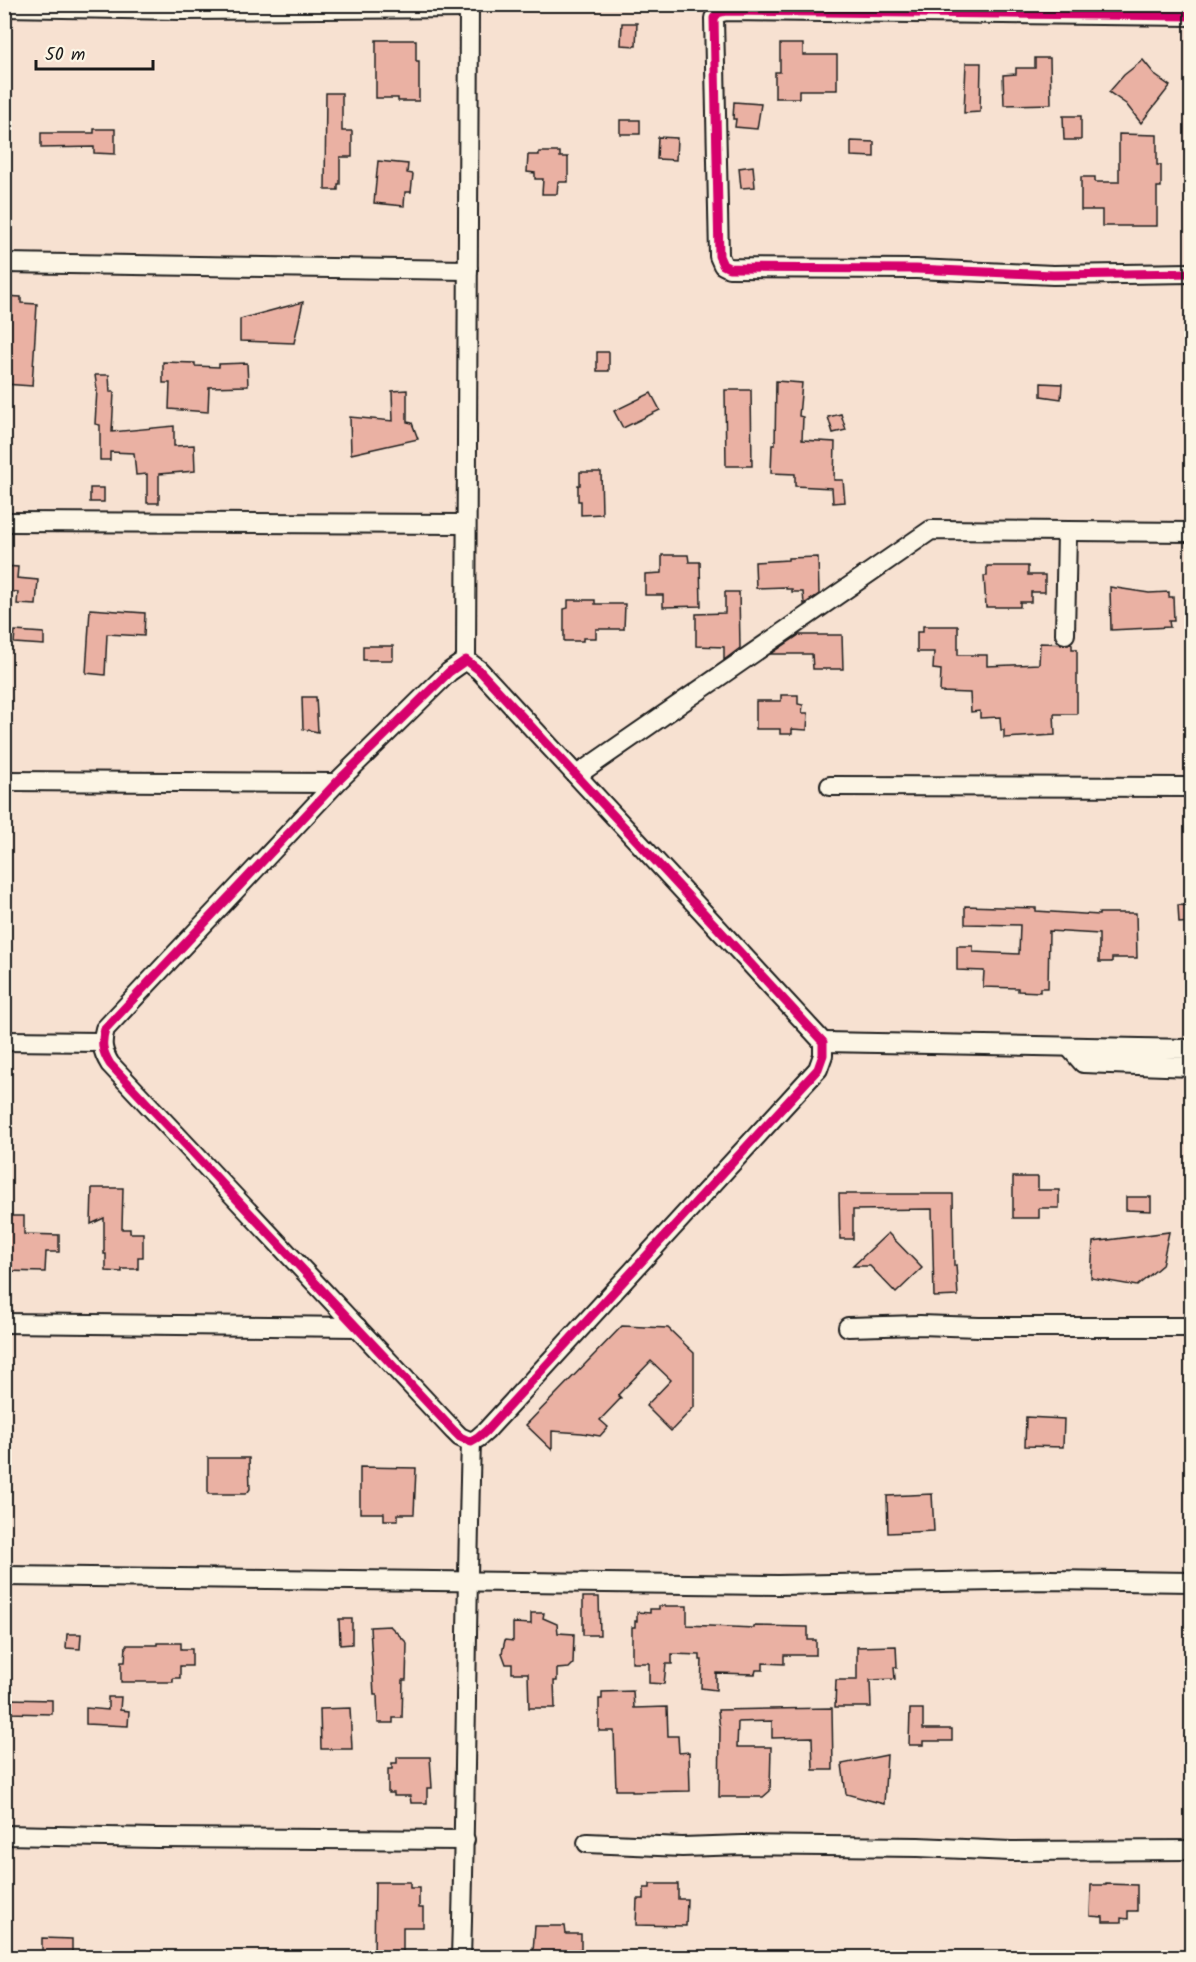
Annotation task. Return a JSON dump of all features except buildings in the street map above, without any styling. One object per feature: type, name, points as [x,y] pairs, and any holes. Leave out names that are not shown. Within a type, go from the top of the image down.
[{"type":"street","points":[[4,7],[181,10],[470,6],[466,660]]},
{"type":"street","points":[[1191,16],[726,11],[718,13],[714,18],[719,256],[723,265],[729,268],[916,269],[1053,275],[1191,273]]},
{"type":"street","points":[[4,263],[468,270]]},
{"type":"street","points":[[4,522],[466,524]]},
{"type":"street","points":[[577,775],[931,530],[1191,532]]},
{"type":"street","points":[[1065,634],[1067,531]]},
{"type":"street","points":[[466,660],[479,670],[823,1042],[823,1055],[818,1070],[486,1431],[471,1442]]},
{"type":"street","points":[[466,660],[449,672],[336,783],[105,1029],[101,1042],[110,1064],[454,1431],[471,1442]]},
{"type":"street","points":[[4,781],[336,783]]},
{"type":"street","points":[[830,786],[1191,787]]},
{"type":"street","points":[[4,1041],[101,1042]]},
{"type":"street","points":[[823,1042],[1191,1049]]},
{"type":"street","points":[[1069,1047],[1083,1063],[1191,1067]]},
{"type":"street","points":[[4,1323],[357,1327]]},
{"type":"street","points":[[848,1327],[920,1325],[1191,1328]]},
{"type":"street","points":[[461,1958],[471,1442]]},
{"type":"street","points":[[4,1576],[778,1585],[1049,1580],[1191,1582]]},
{"type":"street","points":[[4,1835],[465,1840]]},
{"type":"street","points":[[587,1843],[682,1846],[918,1846],[1011,1851],[1191,1850]]},
{"type":"cycle path","points":[[1192,16],[726,11],[718,13],[714,18],[719,256],[723,265],[729,268],[916,269],[1053,275],[1192,273]]},
{"type":"cycle path","points":[[466,660],[479,670],[823,1042],[823,1055],[818,1069],[486,1431],[471,1442],[454,1431],[110,1064],[105,1055],[103,1043],[105,1029],[336,783],[449,672],[466,660]]}]
